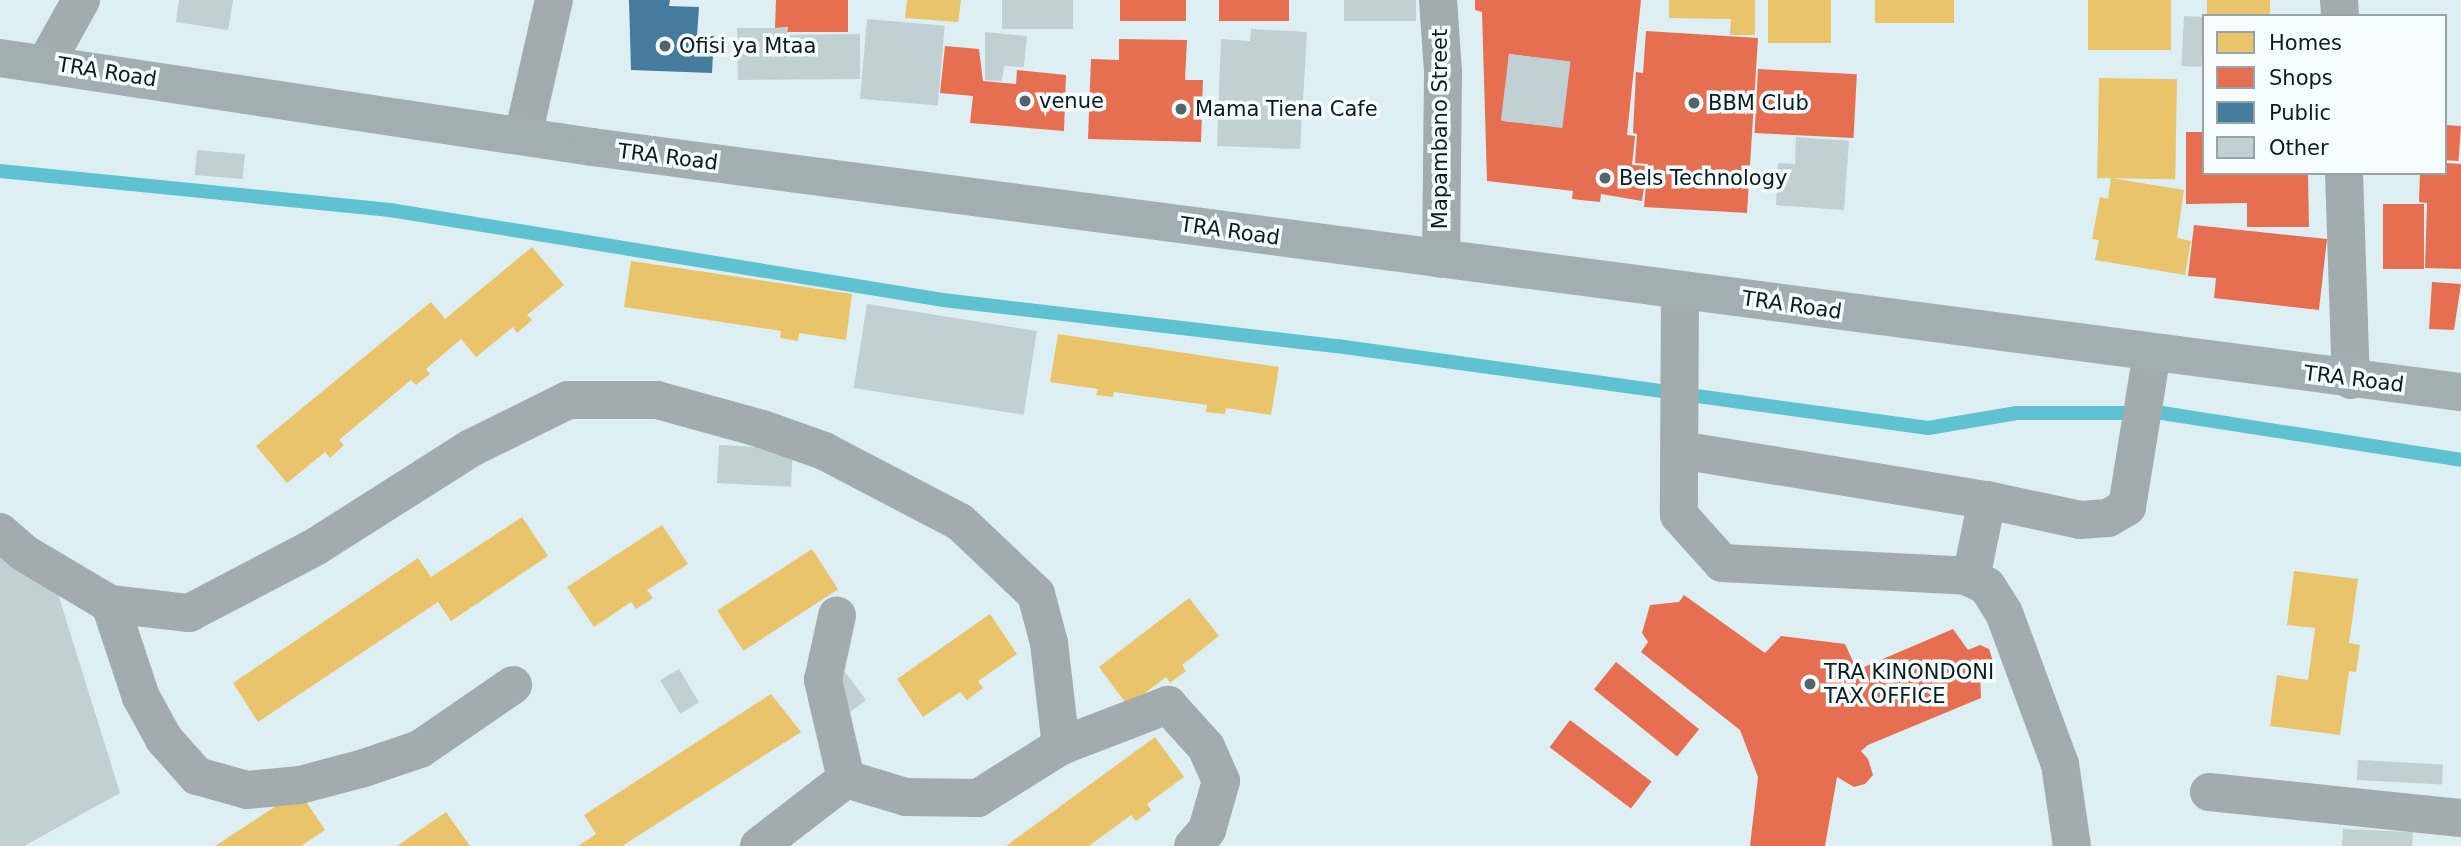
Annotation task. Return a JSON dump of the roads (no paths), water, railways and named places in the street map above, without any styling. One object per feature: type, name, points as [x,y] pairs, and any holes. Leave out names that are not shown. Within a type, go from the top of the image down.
[{"type":"main road","name":"TRA Road","points":[[0,58],[523,136],[2351,380],[2461,392]]},
{"type":"street","points":[[46,63],[81,0]]},
{"type":"street","points":[[523,136],[554,0]]},
{"type":"street","name":"Mapambano Street","points":[[1438,0],[1443,72],[1441,259]]},
{"type":"street","points":[[2344,175],[2351,380]]},
{"type":"street","points":[[1681,291],[1679,516],[1721,563],[1970,578],[1987,586],[2004,614],[2060,764],[2071,846]]},
{"type":"street","points":[[1679,450],[1987,500],[2080,520],[2108,518],[2127,507],[2152,353]]},
{"type":"street","points":[[0,532],[24,553],[110,604],[189,613],[316,547],[471,448],[568,400],[657,400],[762,429],[824,452],[960,522],[1036,594],[1049,643],[1061,746]]},
{"type":"street","points":[[1970,578],[1987,500]]},
{"type":"street","points":[[110,604],[141,697],[164,739],[197,776],[247,790],[300,785],[420,749],[513,685]]},
{"type":"street","points":[[837,616],[823,680],[846,779]]},
{"type":"street","points":[[846,779],[906,797],[978,798],[1061,746],[1168,705],[1206,747],[1221,781],[1207,830],[1193,846]]},
{"type":"street","points":[[759,846],[846,779]]},
{"type":"street","points":[[2209,792],[2461,818]]},
{"type":"waterway","points":[[0,171],[390,210],[943,300],[1337,346],[1928,428],[2017,413],[2162,413],[2461,460]]},
{"type":"place","name":"Ofisi ya Mtaa","points":[[665,46]]},
{"type":"place","name":"venue","points":[[1025,101]]},
{"type":"place","name":"BBM Club","points":[[1694,103]]},
{"type":"place","name":"Mama Tiena Cafe","points":[[1181,109]]},
{"type":"place","name":"Bels Technology","points":[[1605,178]]},
{"type":"place","name":"TRA KINONDONI TAX OFFICE","points":[[1810,684]]}]
